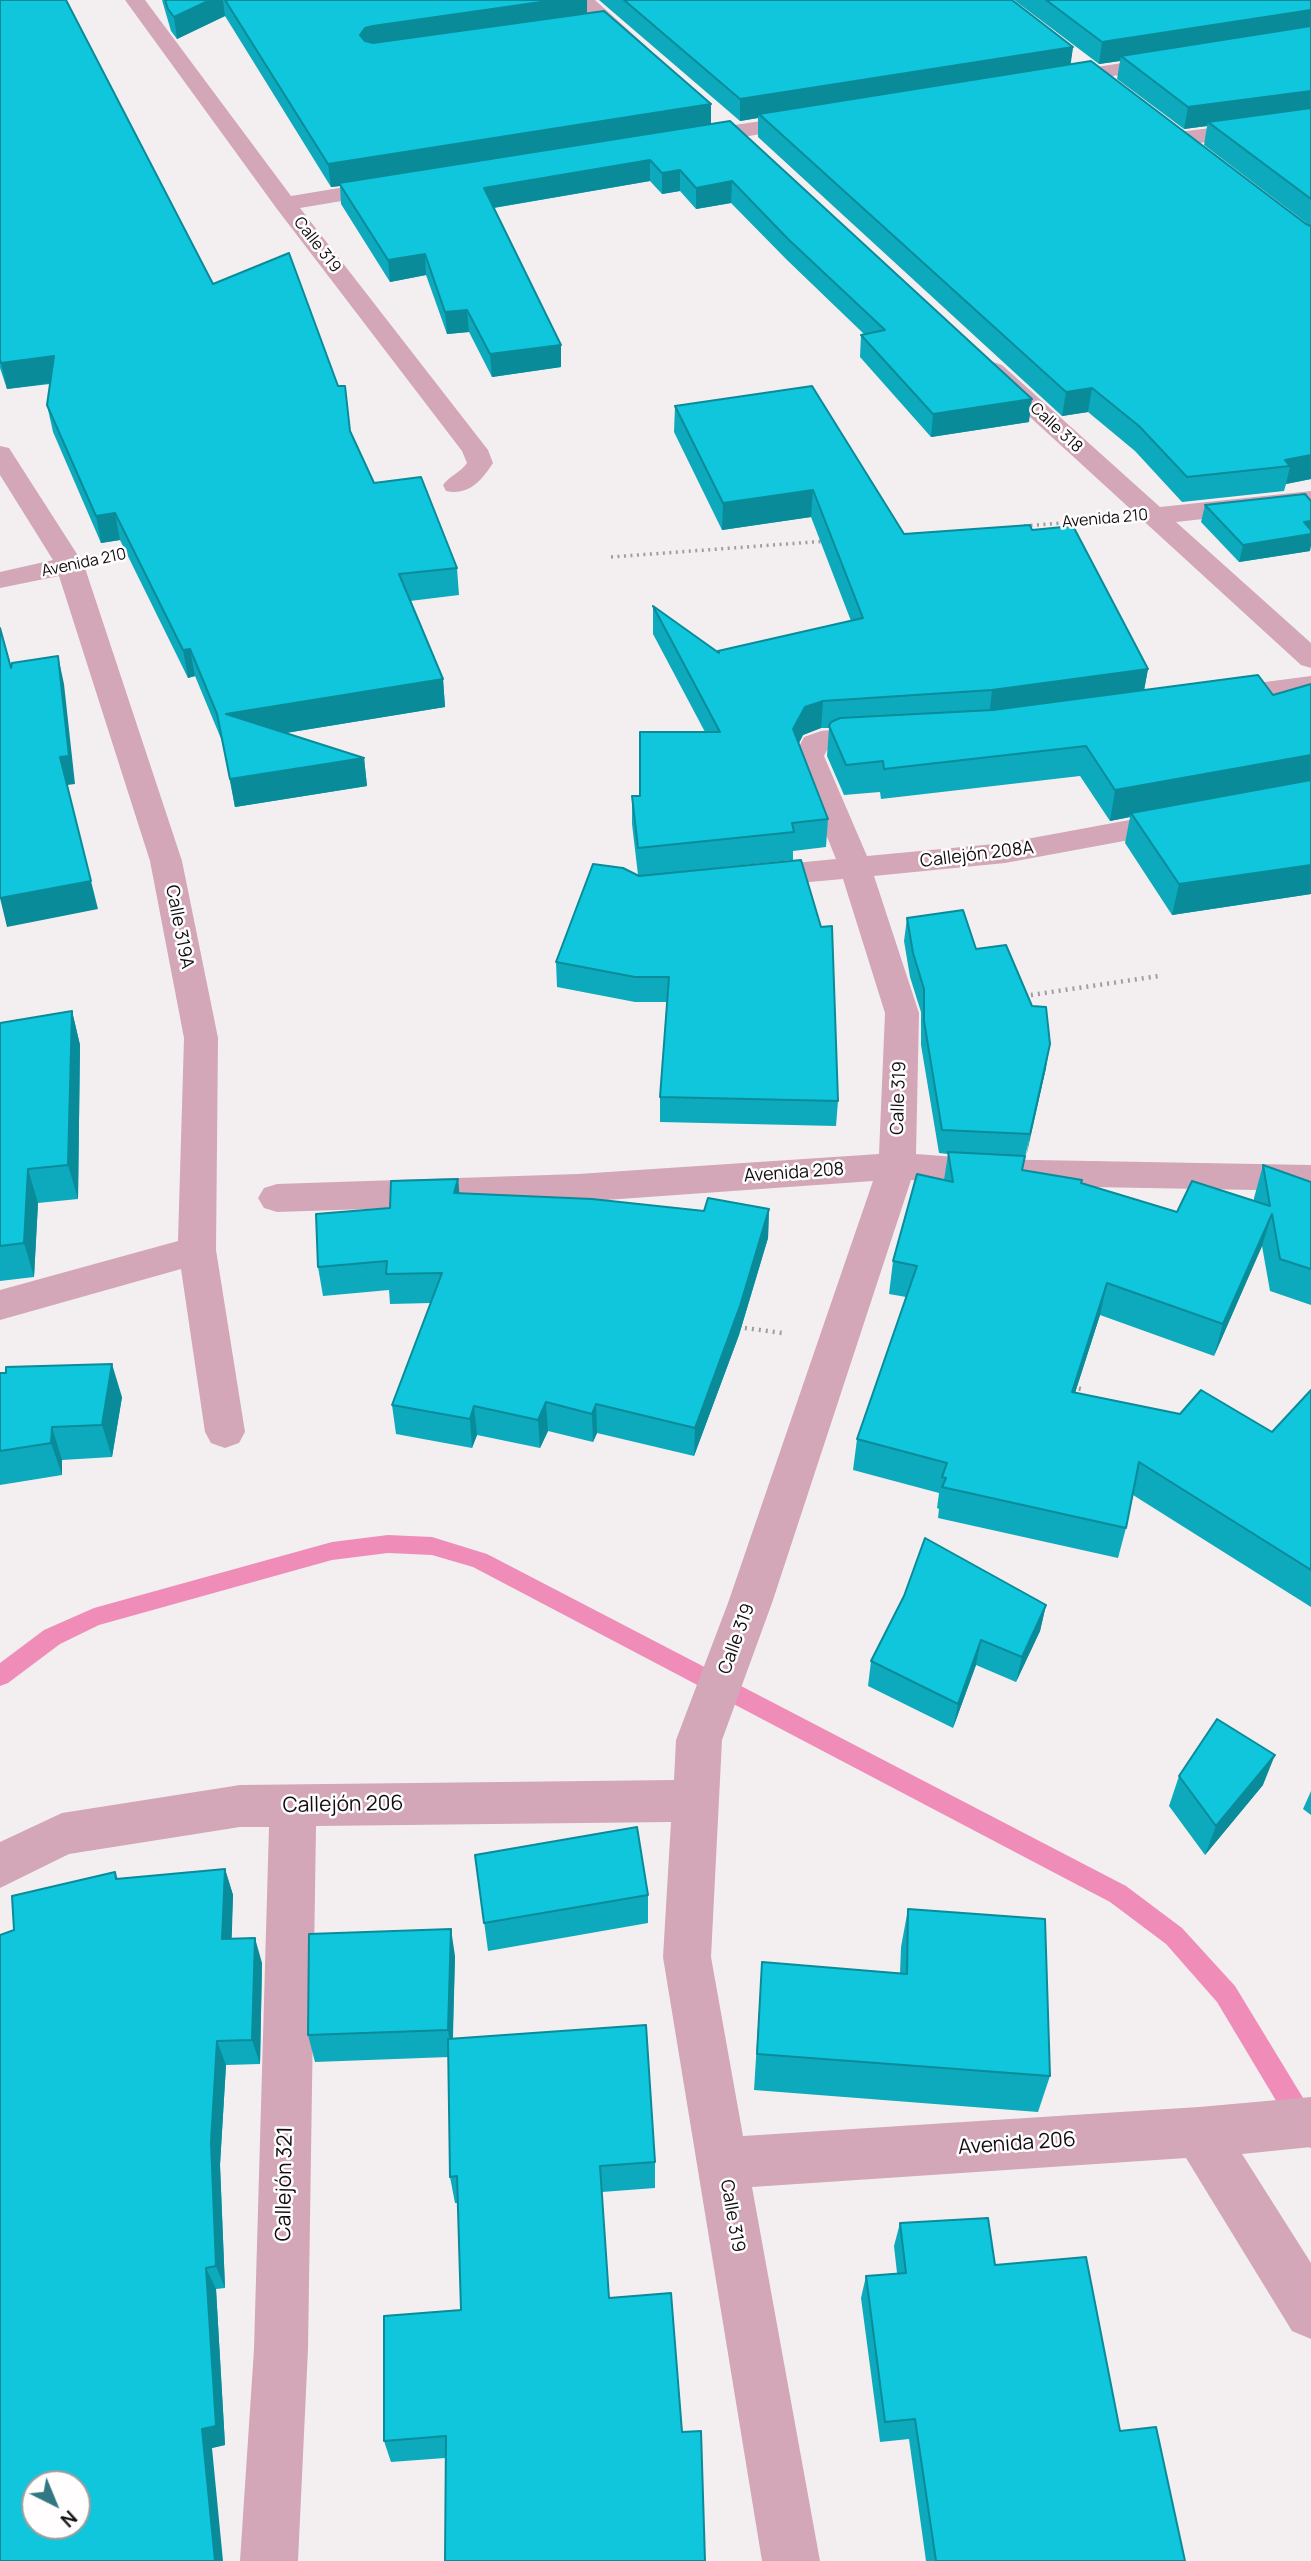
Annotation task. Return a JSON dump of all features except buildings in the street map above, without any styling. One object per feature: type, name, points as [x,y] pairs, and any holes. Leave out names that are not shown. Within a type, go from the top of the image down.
[{"type":"street","name":"Calle 319","points":[[135,0],[285,204],[475,450],[480,463],[471,476],[456,485]]},
{"type":"street","points":[[583,0],[651,60]]},
{"type":"street","points":[[582,27],[609,23]]},
{"type":"street","points":[[1074,57],[1117,90]]},
{"type":"street","points":[[1029,84],[1190,58]]},
{"type":"street","points":[[714,114],[754,149]]},
{"type":"street","points":[[666,143],[828,117]]},
{"type":"street","points":[[1179,139],[1311,121]]},
{"type":"street","points":[[1158,123],[1201,156]]},
{"type":"street","points":[[285,204],[407,184]]},
{"type":"street","name":"Calle 318","points":[[980,358],[1311,659]]},
{"type":"street","name":"Calle 319A","points":[[0,454],[70,565],[166,861],[201,1038],[197,1250],[225,1432]]},
{"type":"street","name":"Avenida 210","points":[[1151,516],[1311,499]]},
{"type":"street","name":"Avenida 210","points":[[0,580],[70,565]]},
{"type":"street","points":[[1190,701],[1311,685]]},
{"type":"street","name":"Calle 319","points":[[792,2561],[687,1957],[699,1740],[750,1602],[897,1166],[902,1013],[856,869],[809,756],[814,744],[832,737],[911,733]]},
{"type":"street","name":"Callejón 208A","points":[[719,880],[1005,853],[1206,816]]},
{"type":"street","name":"Avenida 208","points":[[277,1198],[578,1188],[897,1166],[981,1172],[1311,1178]]},
{"type":"street","points":[[0,1305],[197,1250]]},
{"type":"street","name":"Callejón 206","points":[[0,1866],[62,1834],[240,1806],[696,1801]]},
{"type":"street","name":"Callejón 321","points":[[269,2561],[281,2349],[293,1806]]},
{"type":"street","name":"Avenida 206","points":[[722,2163],[1199,2132],[1311,2122]]},
{"type":"street","points":[[1199,2132],[1311,2312]]},
{"type":"path","name":"Avenida 210","points":[[1018,527],[1151,516]]},
{"type":"path","points":[[611,557],[830,541]]},
{"type":"path","points":[[1024,996],[1159,976]]},
{"type":"path","points":[[731,1325],[839,1342]]},
{"type":"path","points":[[1058,1384],[1085,1390]]},
{"type":"waterway","points":[[0,1676],[52,1637],[94,1617],[332,1551],[388,1544],[432,1546],[479,1560],[1118,1894],[1174,1936],[1226,1994],[1311,2135]]}]
